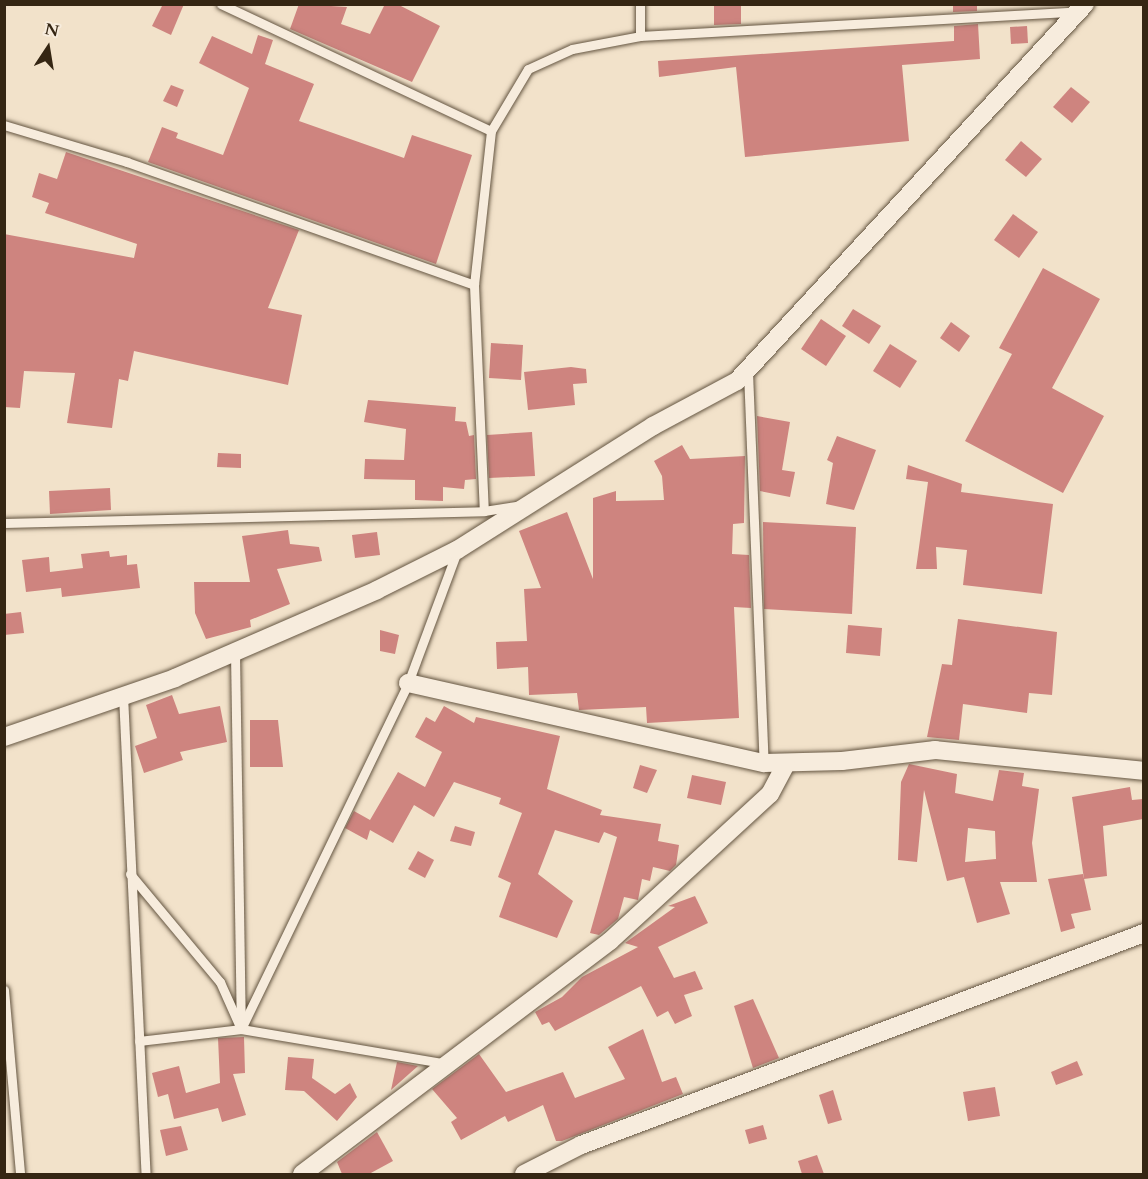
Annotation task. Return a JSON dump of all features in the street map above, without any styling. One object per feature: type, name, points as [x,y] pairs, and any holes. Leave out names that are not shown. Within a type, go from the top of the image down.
[{"type":"street","points":[[4,736],[235,653],[457,550],[748,372],[1081,8]]},
{"type":"street","points":[[408,683],[764,763],[786,764],[935,750],[1143,771]]},
{"type":"street","points":[[302,1174],[443,1063],[610,941],[770,794],[786,764]]},
{"type":"street","points":[[524,1174],[581,1145],[1143,933]]},
{"type":"lane","points":[[221,4],[491,131]]},
{"type":"lane","points":[[640,4],[640,36]]},
{"type":"lane","points":[[1006,4],[1006,16]]},
{"type":"lane","points":[[484,511],[474,285],[491,131],[528,69],[572,49],[640,36],[1006,16],[1081,8]]},
{"type":"lane","points":[[4,125],[127,162],[474,285]]},
{"type":"lane","points":[[748,372],[764,763]]},
{"type":"lane","points":[[4,523],[484,511],[534,503]]},
{"type":"lane","points":[[241,1029],[408,683],[457,550]]},
{"type":"lane","points":[[235,653],[241,1029]]},
{"type":"lane","points":[[123,695],[146,1174]]},
{"type":"lane","points":[[130,874],[220,982],[241,1029]]},
{"type":"lane","points":[[4,990],[20,1174]]},
{"type":"lane","points":[[139,1041],[241,1029],[443,1063]]},
{"type":"building","points":[[163,4],[184,4],[171,35],[152,26]]},
{"type":"building","points":[[299,4],[347,7],[341,24],[370,34],[385,4],[397,4],[440,26],[412,82],[290,29]]},
{"type":"building","points":[[714,4],[741,4],[741,24],[714,25]]},
{"type":"building","points":[[953,4],[977,4],[977,11],[953,12]]},
{"type":"building","points":[[978,24],[980,59],[902,65],[909,141],[745,157],[736,67],[659,77],[658,61],[954,41],[954,26]]},
{"type":"building","points":[[1027,26],[1028,43],[1011,44],[1010,27]]},
{"type":"building","points":[[258,35],[273,40],[265,64],[314,84],[299,121],[404,158],[412,135],[472,155],[436,264],[148,162],[162,127],[178,133],[176,138],[223,155],[249,88],[199,63],[212,36],[252,54]]},
{"type":"building","points":[[171,85],[184,90],[177,107],[163,101]]},
{"type":"building","points":[[1071,87],[1090,102],[1072,123],[1053,107]]},
{"type":"building","points":[[1021,141],[1042,159],[1026,177],[1005,160]]},
{"type":"building","points":[[66,152],[299,230],[268,308],[302,315],[288,385],[134,351],[128,381],[119,379],[112,428],[67,423],[75,373],[24,371],[20,408],[4,407],[4,234],[134,258],[137,244],[45,213],[49,203],[32,197],[39,173],[57,179]]},
{"type":"building","points":[[1013,214],[1038,232],[1019,258],[994,240]]},
{"type":"building","points":[[1043,268],[1100,299],[1052,388],[1104,416],[1063,493],[965,441],[1012,354],[999,348]]},
{"type":"building","points":[[853,309],[881,326],[869,344],[842,326]]},
{"type":"building","points":[[821,319],[846,336],[826,366],[801,349]]},
{"type":"building","points":[[951,322],[970,336],[959,352],[940,338]]},
{"type":"building","points":[[491,343],[523,345],[521,380],[489,378]]},
{"type":"building","points":[[890,344],[917,361],[900,388],[873,371]]},
{"type":"building","points":[[571,367],[586,369],[587,383],[573,384],[575,405],[528,410],[524,372]]},
{"type":"building","points":[[368,400],[456,407],[455,421],[466,422],[469,436],[474,435],[476,479],[465,480],[464,489],[443,487],[443,501],[415,500],[415,480],[364,479],[365,459],[404,460],[406,429],[364,422]]},
{"type":"building","points":[[757,416],[790,422],[782,470],[795,472],[790,497],[760,491]]},
{"type":"building","points":[[532,432],[535,476],[489,478],[487,435]]},
{"type":"building","points":[[837,436],[876,450],[854,510],[826,504],[833,463],[827,460]]},
{"type":"building","points":[[682,445],[690,459],[745,456],[744,523],[733,524],[732,554],[749,555],[751,608],[734,607],[739,718],[647,723],[646,707],[579,710],[577,693],[529,695],[528,667],[497,669],[496,642],[527,641],[524,589],[541,588],[519,531],[567,512],[593,579],[593,498],[616,491],[616,501],[664,500],[662,476],[654,461]]},
{"type":"building","points":[[218,453],[241,454],[241,468],[217,467]]},
{"type":"building","points":[[908,465],[962,484],[961,492],[1053,504],[1042,594],[963,585],[967,550],[936,547],[937,569],[916,569],[928,482],[906,479]]},
{"type":"building","points":[[110,488],[111,510],[50,514],[49,491]]},
{"type":"building","points":[[763,522],[856,527],[852,614],[764,609]]},
{"type":"building","points":[[288,530],[290,544],[319,547],[322,561],[277,569],[290,604],[250,620],[251,627],[206,639],[195,613],[194,582],[250,582],[242,536]]},
{"type":"building","points":[[377,532],[380,555],[355,558],[352,535]]},
{"type":"building","points":[[109,551],[110,557],[127,555],[127,565],[137,564],[140,588],[62,597],[61,588],[26,592],[22,560],[49,557],[50,572],[83,568],[81,554]]},
{"type":"building","points":[[21,612],[24,633],[4,635],[4,614]]},
{"type":"building","points":[[958,619],[1057,632],[1052,695],[1029,693],[1027,713],[963,704],[959,740],[927,737],[942,664],[952,665]]},
{"type":"building","points":[[848,625],[882,628],[880,656],[846,653]]},
{"type":"building","points":[[380,630],[399,635],[395,654],[380,651]]},
{"type":"building","points":[[172,695],[179,714],[220,706],[227,742],[180,752],[183,760],[144,773],[135,746],[157,738],[146,705]]},
{"type":"building","points":[[444,706],[474,723],[476,717],[560,736],[547,789],[602,810],[600,815],[661,824],[658,841],[679,845],[676,865],[670,871],[653,867],[650,881],[642,879],[638,900],[624,897],[618,919],[599,935],[590,933],[617,837],[604,832],[599,843],[555,830],[538,874],[573,901],[557,938],[499,917],[511,883],[498,877],[522,813],[499,804],[501,798],[454,782],[434,817],[414,805],[393,843],[370,830],[367,840],[345,828],[354,811],[370,820],[398,772],[425,787],[442,752],[415,737],[426,717],[435,722]]},
{"type":"building","points":[[250,720],[278,720],[283,767],[250,767]]},
{"type":"building","points":[[909,764],[957,774],[955,793],[993,801],[999,770],[1024,773],[1022,786],[1039,789],[1032,843],[1037,882],[1000,882],[1010,914],[977,923],[964,877],[947,881],[924,790],[917,862],[898,860],[901,782]],"holes":[[[968,828],[995,831],[996,859],[965,862]]]},
{"type":"building","points":[[640,765],[657,770],[647,793],[633,788]]},
{"type":"building","points":[[692,775],[726,782],[721,805],[687,798]]},
{"type":"building","points":[[1130,787],[1132,800],[1143,799],[1143,819],[1103,826],[1107,876],[1084,879],[1072,797]]},
{"type":"building","points":[[455,826],[475,832],[471,846],[450,841]]},
{"type":"building","points":[[418,851],[434,860],[425,878],[408,869]]},
{"type":"building","points":[[1083,874],[1091,910],[1071,914],[1075,928],[1061,932],[1048,879]]},
{"type":"building","points":[[695,896],[708,923],[658,947],[674,978],[695,971],[703,989],[684,995],[692,1016],[675,1024],[668,1011],[657,1017],[641,986],[555,1031],[549,1022],[542,1025],[535,1012],[562,997],[582,977],[638,947],[625,943],[675,907],[668,906]]},
{"type":"building","points":[[753,999],[779,1058],[753,1068],[734,1006]]},
{"type":"building","points":[[643,1029],[662,1082],[676,1077],[683,1094],[562,1141],[556,1141],[543,1105],[508,1122],[505,1116],[461,1140],[451,1122],[457,1118],[432,1089],[479,1054],[506,1092],[563,1072],[575,1098],[625,1079],[608,1047]]},
{"type":"building","points":[[244,1037],[245,1073],[233,1074],[246,1115],[222,1122],[218,1108],[174,1119],[168,1094],[158,1097],[152,1073],[179,1066],[186,1093],[220,1083],[218,1038]]},
{"type":"building","points":[[288,1057],[314,1059],[312,1078],[335,1094],[350,1083],[357,1097],[337,1121],[304,1091],[285,1090]]},
{"type":"building","points":[[1077,1061],[1083,1075],[1056,1085],[1051,1072]]},
{"type":"building","points":[[397,1062],[418,1066],[391,1090]]},
{"type":"building","points":[[995,1087],[1000,1116],[968,1121],[963,1092]]},
{"type":"building","points":[[833,1090],[842,1120],[828,1124],[819,1095]]},
{"type":"building","points":[[763,1125],[767,1139],[749,1144],[745,1130]]},
{"type":"building","points":[[181,1126],[188,1150],[166,1156],[160,1130]]},
{"type":"building","points":[[377,1132],[393,1161],[369,1174],[342,1174],[337,1162]]},
{"type":"building","points":[[817,1155],[824,1174],[802,1174],[798,1161]]}]
